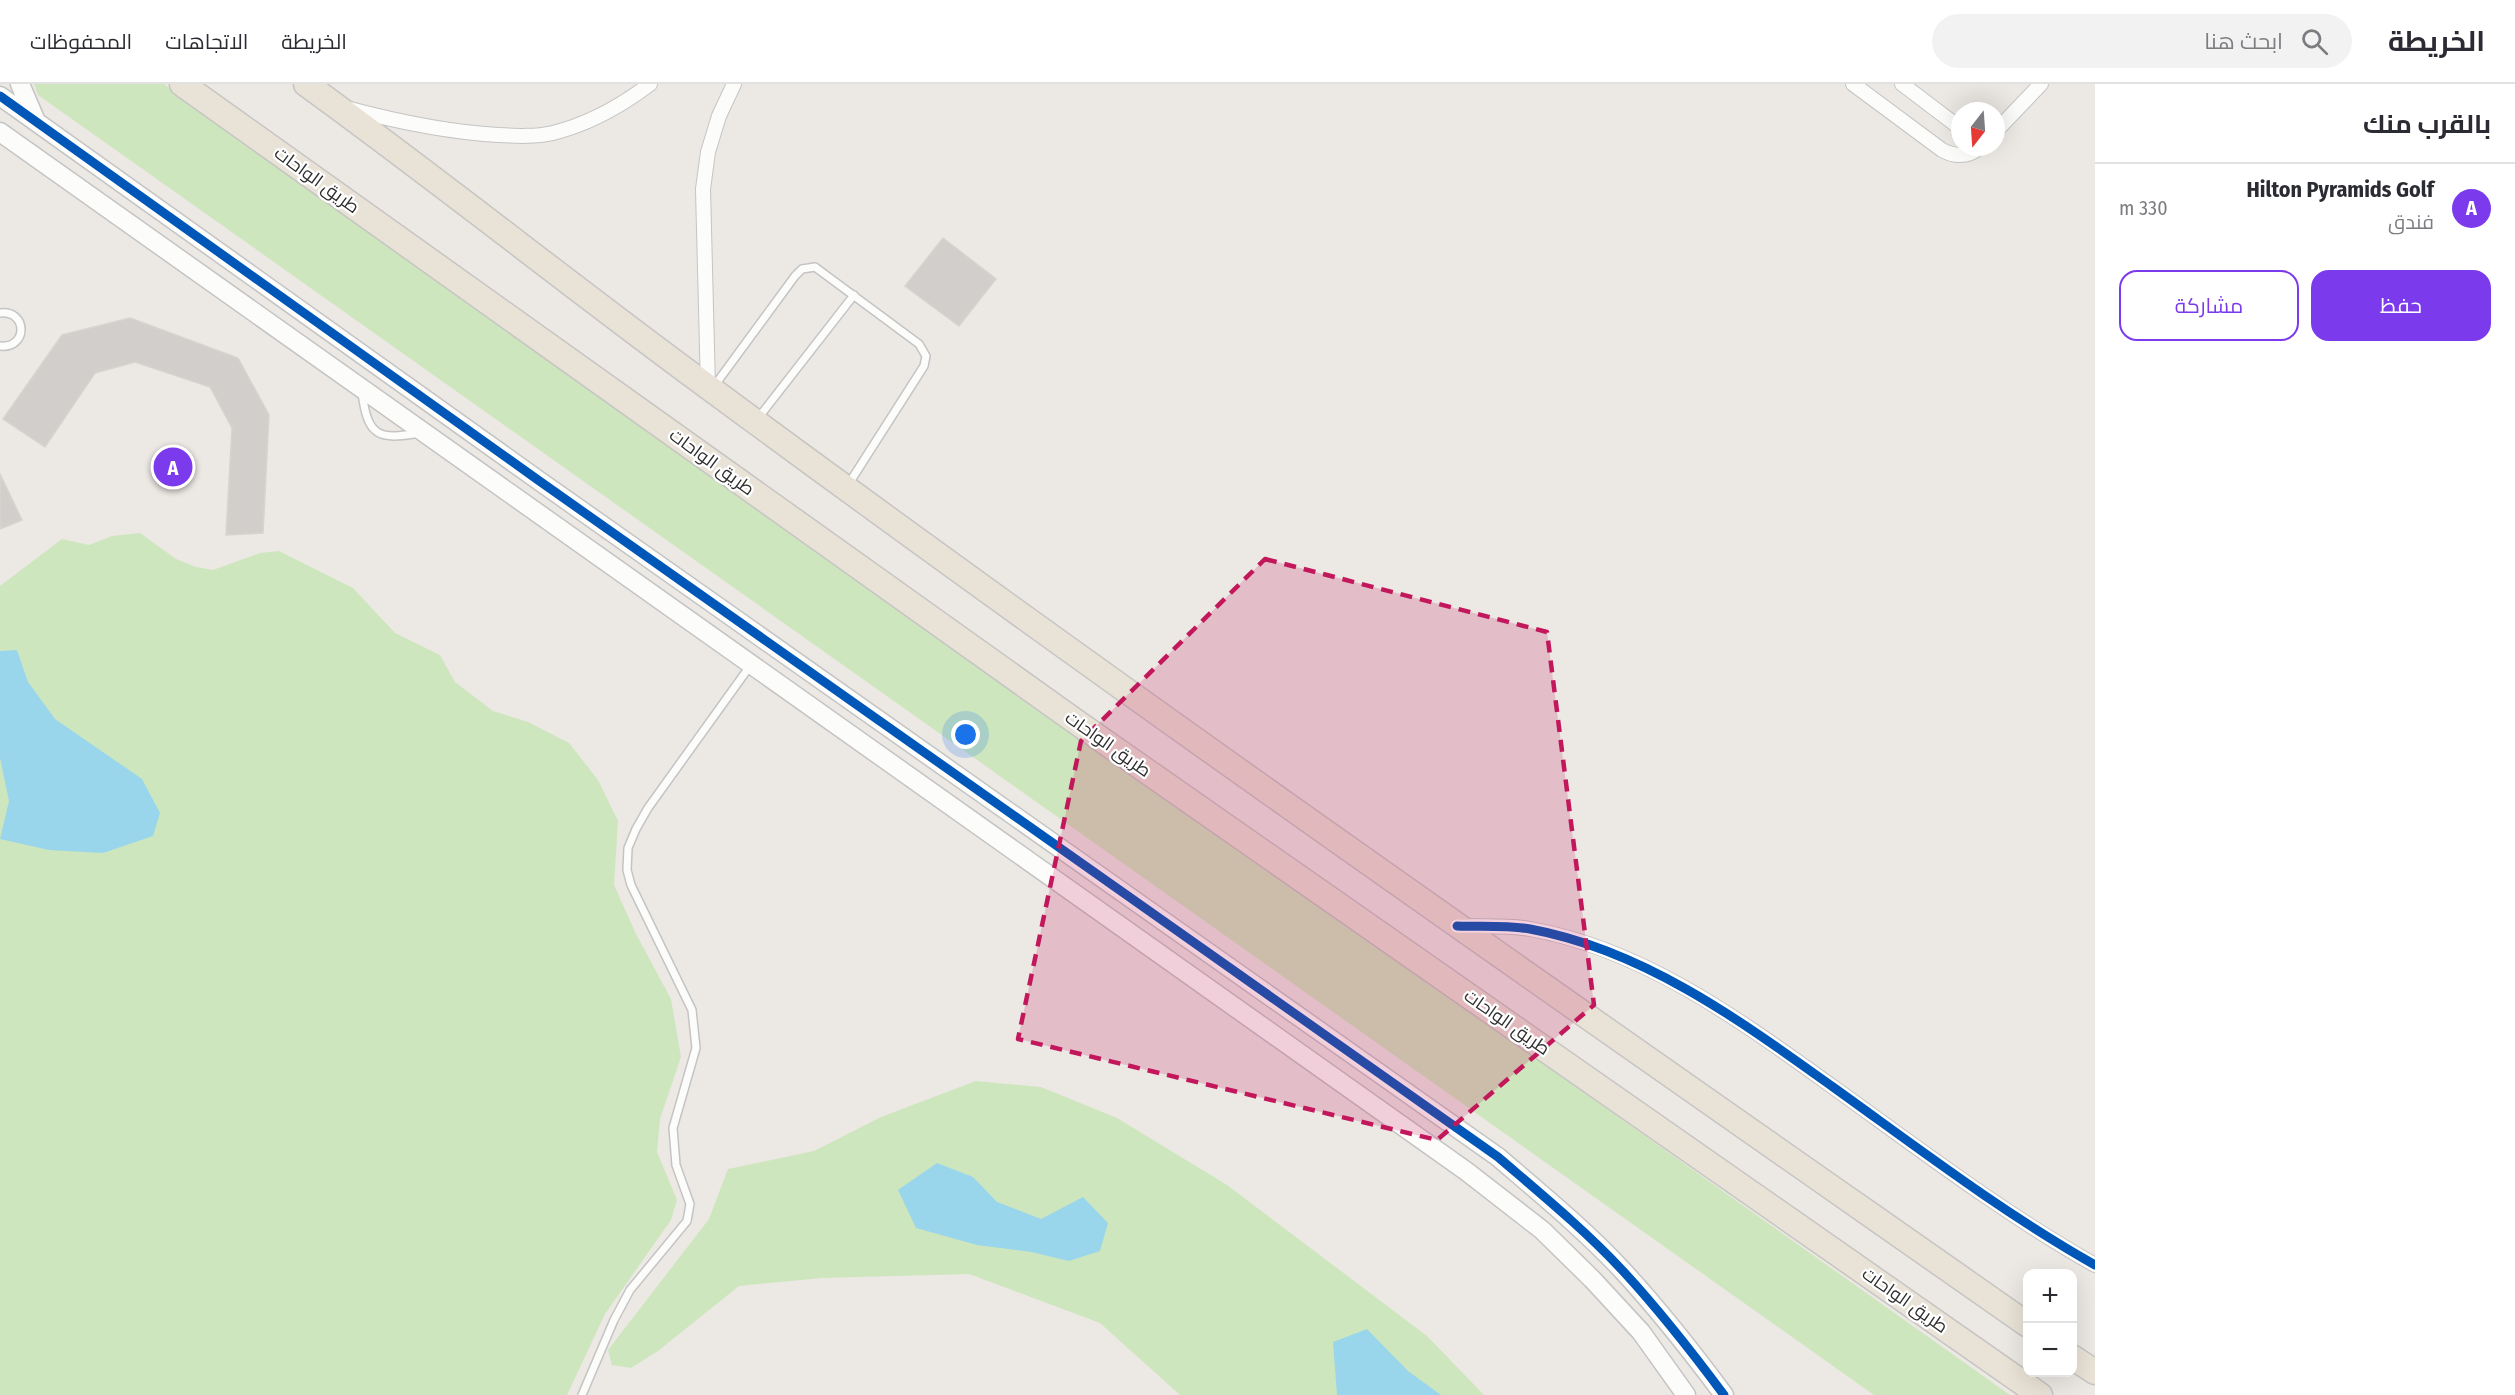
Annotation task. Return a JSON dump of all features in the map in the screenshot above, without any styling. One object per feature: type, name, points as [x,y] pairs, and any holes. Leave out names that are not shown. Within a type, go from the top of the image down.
[{"type":"highway","name":"طريق الواحات","points":[[182,84],[1055,708],[2040,1395]]},
{"type":"highway","points":[[306,84],[710,389],[1119,685],[1457,926],[2025,1323]]},
{"type":"highway","points":[[2077,1360],[2095,1372]]},
{"type":"street","points":[[20,84],[24,98],[36,121]]},
{"type":"street","points":[[337,106],[400,123],[454,131],[530,136],[551,133],[593,119],[632,98],[650,84]]},
{"type":"street","points":[[710,389],[703,189],[708,152],[718,116],[734,84]]},
{"type":"street","points":[[1853,84],[1942,150],[1951,153]]},
{"type":"street","points":[[1902,84],[1951,121]]},
{"type":"street","points":[[2005,122],[2041,84]]},
{"type":"street","points":[[0,96],[538,480],[1498,1157],[1562,1211],[1630,1279],[1677,1333],[1724,1395]]},
{"type":"street","points":[[0,132],[1466,1172],[1542,1230],[1592,1279],[1641,1332],[1686,1395]]},
{"type":"street","points":[[522,502],[538,480]]},
{"type":"street","points":[[1137,938],[1153,914]]},
{"type":"street","points":[[1457,926],[1528,929],[1568,939],[1606,951],[1680,985],[1749,1027],[1976,1190],[2095,1265]]},
{"type":"lane","points":[[710,389],[795,276],[802,269],[815,267],[919,344],[925,351],[926,360],[846,487]]},
{"type":"lane","points":[[756,422],[854,296]]},
{"type":"lane","points":[[0,313],[7,312],[15,316],[21,323],[22,332],[19,340],[11,346],[0,346]]},
{"type":"lane","points":[[362,388],[366,419],[376,432],[391,437],[424,432]]},
{"type":"lane","points":[[582,1395],[614,1320],[630,1290],[687,1221],[690,1204],[676,1165],[673,1128],[696,1048],[692,1010],[631,885],[627,870],[628,848],[648,808],[751,664]]},
{"type":"highlighted area","points":[[1265,559],[1547,632],[1594,1005],[1437,1140],[1018,1039],[1081,741]]},
{"type":"green space","points":[[34,84],[164,84],[2010,1395],[1874,1395],[38,95]]},
{"type":"green space","points":[[140,533],[176,559],[196,567],[213,570],[260,553],[279,551],[353,588],[395,633],[440,655],[455,682],[493,711],[528,722],[569,743],[598,780],[618,821],[614,885],[636,934],[671,999],[681,1057],[660,1119],[657,1152],[677,1200],[671,1220],[605,1314],[567,1395],[0,1395],[0,586],[62,539],[89,545],[112,536]]},
{"type":"green space","points":[[976,1081],[1041,1087],[1117,1118],[1227,1185],[1427,1336],[1484,1395],[1180,1395],[1100,1323],[969,1274],[822,1278],[739,1286],[658,1351],[631,1368],[612,1365],[608,1350],[709,1219],[728,1169],[814,1151],[881,1117]]},
{"type":"water","points":[[17,650],[28,682],[55,719],[142,779],[160,813],[153,836],[103,853],[49,850],[0,839],[9,801],[0,758],[0,651]]},
{"type":"water","points":[[937,1163],[973,1177],[997,1202],[1041,1219],[1083,1197],[1108,1223],[1100,1251],[1069,1261],[1031,1252],[977,1245],[916,1228],[898,1190]]},
{"type":"water","points":[[1367,1329],[1408,1371],[1441,1395],[1337,1395],[1333,1342]]},
{"type":"building","points":[[943,238],[996,279],[959,326],[905,286]]},
{"type":"building","points":[[130,318],[238,358],[269,415],[263,533],[226,535],[232,428],[210,387],[135,362],[95,373],[45,447],[3,419],[62,335]]},
{"type":"building","points":[[0,474],[22,520],[0,529]]},
{"type":"cycle path","points":[[0,96],[538,480],[1498,1157],[1578,1227],[1623,1271],[1724,1395]]},
{"type":"cycle path","points":[[1457,926],[1530,929],[1572,939],[1612,953],[1690,991],[1763,1037],[1994,1202],[2095,1265]]},
{"type":"place","name":"Hilton Pyramids Golf","points":[[173,467]]}]
